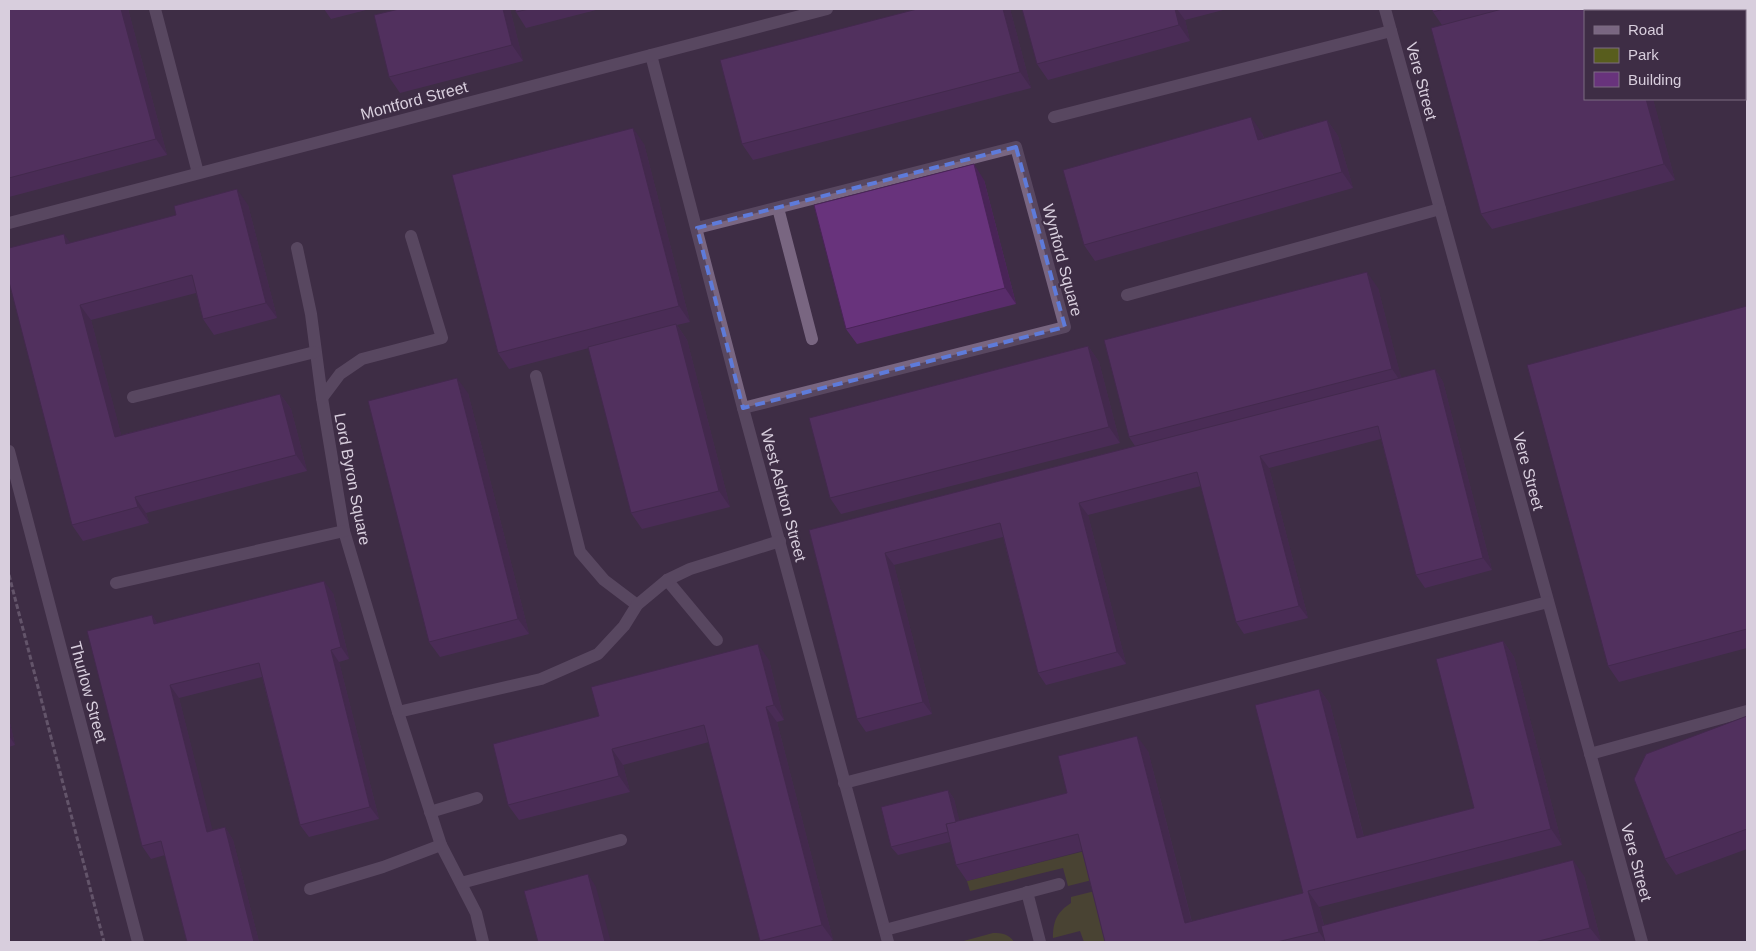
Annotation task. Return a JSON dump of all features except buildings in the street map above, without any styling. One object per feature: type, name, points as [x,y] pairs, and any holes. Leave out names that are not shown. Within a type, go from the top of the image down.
[{"type":"street","points":[[155,9],[198,174]]},
{"type":"street","name":"Montford Street","points":[[9,223],[651,55],[806,11],[827,9]]},
{"type":"street","name":"Vere Street","points":[[1385,9],[1642,942]]},
{"type":"street","points":[[1054,118],[1391,31]]},
{"type":"street","name":"West Ashton Street","points":[[651,55],[743,408],[886,936]]},
{"type":"street","name":"Wynford Square","points":[[697,228],[1016,147],[1065,328],[743,408]]},
{"type":"street","points":[[778,208],[812,339]]},
{"type":"street","points":[[1127,295],[1440,209]]},
{"type":"street","points":[[322,398],[340,374],[362,359],[442,338],[411,236]]},
{"type":"street","name":"Lord Byron Square","points":[[297,248],[310,314],[344,531],[430,812],[442,845],[476,914],[483,942]]},
{"type":"street","points":[[132,397],[315,352]]},
{"type":"street","points":[[536,376],[580,552],[604,580],[637,604]]},
{"type":"street","name":"Thurlow Street","points":[[9,451],[138,942]]},
{"type":"street","points":[[116,583],[344,531]]},
{"type":"street","points":[[398,712],[541,679],[598,654],[624,626],[637,604],[667,580],[690,569],[780,541]]},
{"type":"street","points":[[667,580],[717,640]]},
{"type":"street","points":[[844,783],[1548,602]]},
{"type":"street","points":[[1590,754],[1747,711]]},
{"type":"street","points":[[430,812],[477,798]]},
{"type":"street","points":[[461,883],[621,840]]},
{"type":"street","points":[[310,889],[383,867],[442,845]]},
{"type":"street","points":[[886,936],[1027,892],[1059,884]]},
{"type":"street","points":[[1027,892],[1040,942]]},
{"type":"path","points":[[9,575],[104,942]]},
{"type":"highlighted area","points":[[1016,147],[1065,327],[743,408],[697,228]]},
{"type":"green space","points":[[1089,850],[1096,879],[1068,886],[1063,868],[970,891],[967,881]]},
{"type":"green space","points":[[1099,890],[1112,942],[1084,942],[1080,931],[1053,938],[1057,918],[1062,910],[1071,903],[1071,897]]},
{"type":"green space","points":[[993,933],[1010,937],[1014,942],[960,942]]}]
